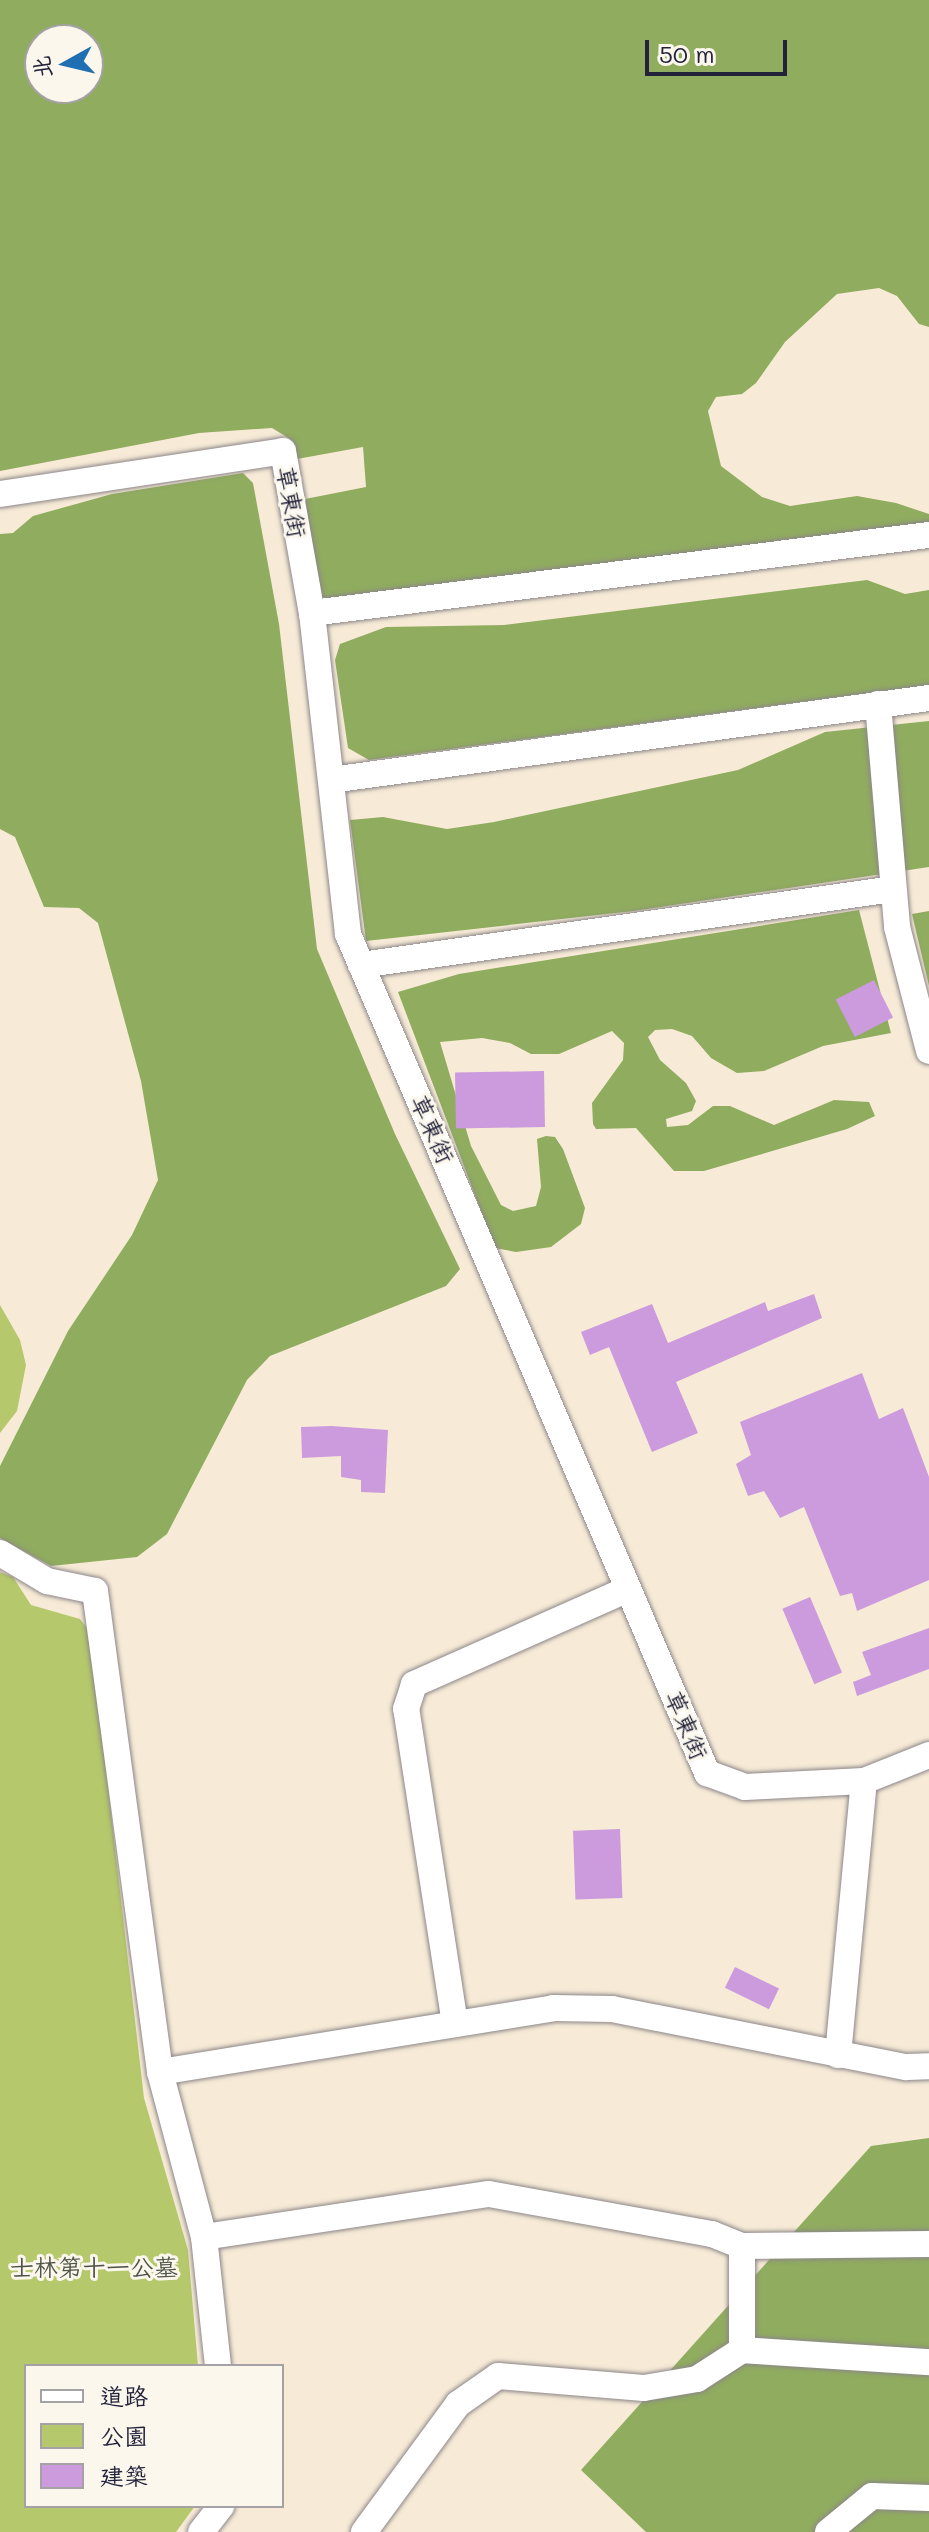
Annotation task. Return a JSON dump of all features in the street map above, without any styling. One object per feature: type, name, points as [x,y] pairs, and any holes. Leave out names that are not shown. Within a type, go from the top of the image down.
[{"type":"street","name":"草東街","points":[[0,494],[283,451],[312,613],[348,934],[707,1773],[745,1787],[864,1781]]},
{"type":"street","points":[[312,613],[929,535]]},
{"type":"street","points":[[331,780],[929,698]]},
{"type":"street","points":[[878,704],[897,927],[929,1051]]},
{"type":"street","points":[[361,965],[893,889]]},
{"type":"street","points":[[0,1553],[47,1581],[95,1591],[160,2072],[204,2237],[218,2364]]},
{"type":"street","points":[[455,2024],[406,1709],[414,1684],[628,1589]]},
{"type":"street","points":[[838,2055],[864,1781],[929,1755]]},
{"type":"street","points":[[160,2072],[553,2008],[612,2009],[838,2055],[906,2067],[929,2066]]},
{"type":"street","points":[[204,2237],[489,2194],[712,2234],[742,2246],[929,2244]]},
{"type":"street","points":[[742,2246],[742,2350]]},
{"type":"street","points":[[364,2532],[458,2404],[498,2376],[644,2388],[697,2379],[742,2350],[929,2362]]},
{"type":"street","points":[[828,2532],[872,2496],[929,2498]]},
{"type":"street","points":[[201,2532],[219,2508]]},
{"type":"green space","points":[[0,0],[929,0],[929,327],[919,324],[897,296],[879,288],[837,294],[785,342],[756,383],[742,394],[716,397],[708,411],[721,466],[762,497],[790,506],[857,496],[896,503],[929,514],[929,530],[327,605],[319,599],[305,499],[366,487],[363,447],[297,459],[290,439],[272,428],[199,433],[0,471]]},
{"type":"green space","points":[[243,473],[253,483],[279,624],[317,949],[395,1134],[460,1269],[446,1286],[270,1356],[247,1380],[167,1534],[137,1557],[51,1566],[0,1538],[0,1466],[68,1331],[132,1235],[158,1180],[141,1081],[98,923],[79,908],[44,907],[15,837],[0,829],[0,534],[13,533],[33,516],[112,494]]},
{"type":"green space","points":[[867,580],[905,594],[929,590],[929,685],[369,760],[348,748],[335,660],[340,644],[386,627],[504,625]]},
{"type":"green space","points":[[929,721],[929,867],[634,911],[366,941],[350,820],[383,817],[447,829],[494,822],[738,770],[825,732]]},
{"type":"green space","points":[[859,910],[891,1033],[823,1046],[764,1071],[737,1073],[711,1058],[692,1036],[672,1029],[655,1030],[648,1037],[660,1060],[686,1083],[696,1101],[692,1111],[666,1119],[667,1127],[688,1125],[713,1106],[730,1106],[774,1125],[834,1100],[869,1102],[875,1116],[847,1129],[704,1171],[674,1171],[636,1128],[596,1129],[593,1124],[592,1103],[623,1060],[624,1043],[612,1031],[559,1054],[531,1054],[510,1043],[482,1038],[440,1042],[471,1146],[501,1205],[513,1211],[536,1206],[541,1187],[537,1139],[546,1136],[555,1137],[563,1149],[585,1208],[581,1224],[551,1247],[516,1252],[495,1248],[398,992],[459,974]]},
{"type":"green space","points":[[929,911],[929,986],[912,914]]},
{"type":"green space","points":[[0,1305],[20,1340],[26,1365],[17,1411],[0,1433]]},
{"type":"green space","name":"士林第十一公墓","points":[[0,1572],[13,1577],[31,1605],[80,1619],[90,1632],[144,2098],[188,2250],[198,2364],[24,2364],[24,2508],[194,2508],[176,2532],[0,2532]]},
{"type":"green space","points":[[929,2138],[929,2532],[646,2532],[581,2470],[871,2146]]},
{"type":"building","points":[[874,980],[893,1017],[855,1037],[836,1000]]},
{"type":"building","points":[[544,1071],[545,1127],[456,1129],[455,1073]]},
{"type":"building","points":[[814,1294],[822,1318],[676,1382],[698,1433],[652,1452],[609,1347],[590,1355],[581,1332],[652,1304],[668,1343],[765,1302],[768,1311]]},
{"type":"building","points":[[862,1373],[879,1419],[903,1408],[929,1477],[929,1580],[857,1611],[852,1593],[840,1596],[804,1507],[780,1518],[764,1491],[748,1496],[736,1464],[751,1455],[740,1422]]},
{"type":"building","points":[[301,1427],[388,1430],[385,1493],[361,1492],[361,1480],[341,1477],[341,1456],[302,1458]]},
{"type":"building","points":[[810,1597],[842,1672],[814,1684],[782,1609]]},
{"type":"building","points":[[929,1628],[929,1669],[857,1696],[853,1682],[871,1675],[862,1652]]},
{"type":"building","points":[[620,1829],[622,1898],[575,1900],[573,1831]]},
{"type":"building","points":[[735,1967],[779,1988],[769,2009],[725,1988]]}]
